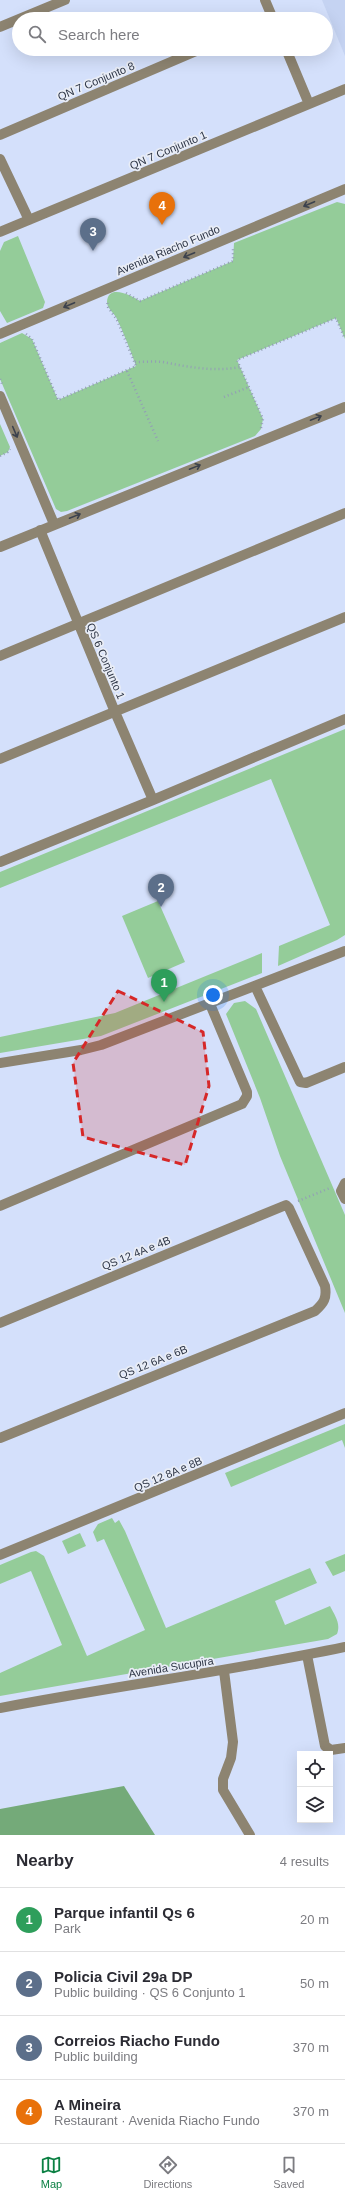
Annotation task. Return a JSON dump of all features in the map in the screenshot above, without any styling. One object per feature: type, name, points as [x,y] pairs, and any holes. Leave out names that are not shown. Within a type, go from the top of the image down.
[{"type":"street","points":[[36,12],[65,0]]},
{"type":"street","points":[[265,0],[269,12]]},
{"type":"street","points":[[0,27],[12,22]]},
{"type":"street","name":"QN 7 Conjunto 8","points":[[0,135],[185,56]]},
{"type":"street","points":[[289,56],[309,104]]},
{"type":"street","name":"QN 7 Conjunto 1","points":[[0,232],[345,89]]},
{"type":"street","points":[[0,158],[29,220]]},
{"type":"street","name":"Avenida Riacho Fundo","points":[[0,334],[345,189]]},
{"type":"street","points":[[3,395],[54,524]]},
{"type":"street","points":[[0,547],[345,406]]},
{"type":"street","points":[[0,656],[345,514]]},
{"type":"street","name":"QS 6 Conjunto 1","points":[[40,530],[114,712],[153,800]]},
{"type":"street","points":[[0,759],[345,618]]},
{"type":"street","points":[[0,862],[153,800],[345,719]]},
{"type":"street","points":[[0,1063],[81,1050],[210,1004],[345,951]]},
{"type":"street","points":[[255,986],[300,1082],[306,1083],[345,1067]]},
{"type":"street","points":[[0,1206],[242,1104],[247,1096],[247,1092],[210,1004]]},
{"type":"street","points":[[344,1184],[341,1191],[345,1199]]},
{"type":"street","name":"QS 12 6A e 6B","points":[[0,1438],[315,1311],[324,1303],[326,1295],[325,1286],[289,1208],[284,1206]]},
{"type":"street","name":"QS 12 4A e 4B","points":[[0,1323],[284,1206]]},
{"type":"street","name":"QS 12 8A e 8B","points":[[0,1555],[345,1412]]},
{"type":"street","name":"Avenida Sucupira","points":[[0,1708],[96,1690],[224,1671],[345,1647]]},
{"type":"street","points":[[307,1655],[325,1746],[331,1750],[345,1748]]},
{"type":"street","points":[[224,1671],[233,1742],[231,1758],[223,1779],[223,1790],[250,1835]]},
{"type":"path","points":[[122,292],[140,301],[233,261],[234,243]]},
{"type":"path","points":[[22,333],[32,339],[58,400],[127,370],[136,366],[117,320],[108,307],[107,300],[109,295]]},
{"type":"path","points":[[259,432],[263,419],[237,360],[336,318],[345,339]]},
{"type":"path","points":[[135,362],[161,362],[192,368],[229,369],[240,367]]},
{"type":"path","points":[[127,370],[158,441]]},
{"type":"path","points":[[0,379],[3,395]]},
{"type":"path","points":[[224,397],[249,387]]},
{"type":"path","points":[[284,1206],[329,1188],[344,1184]]},
{"type":"highlighted area","points":[[118,991],[203,1032],[209,1086],[185,1165],[83,1137],[73,1063]]},
{"type":"shaded area","points":[[322,0],[345,0],[345,56],[333,27],[333,12],[327,12]]},
{"type":"green space","points":[[337,202],[345,204],[345,339],[336,318],[237,360],[263,419],[261,429],[255,436],[67,511],[61,512],[56,509],[0,379],[0,343],[22,333],[32,339],[58,400],[136,366],[119,323],[107,304],[108,296],[111,293],[121,292],[140,301],[233,261],[234,243]]},
{"type":"green space","points":[[18,236],[45,302],[43,308],[7,323],[0,311],[0,251],[4,242]]},
{"type":"green space","points":[[0,424],[10,447],[8,452],[0,456]]},
{"type":"green space","points":[[345,729],[345,935],[337,940],[278,966],[279,946],[330,925],[271,779],[0,888],[0,872]]},
{"type":"green space","points":[[158,901],[185,962],[148,978],[122,916]]},
{"type":"green space","points":[[262,953],[262,973],[101,1036],[0,1053],[0,1037],[115,1013]]},
{"type":"green space","points":[[245,1001],[256,1009],[345,1215],[345,1313],[280,1156],[260,1098],[226,1014],[234,1003]]},
{"type":"green space","points":[[345,1424],[345,1448],[342,1440],[231,1487],[225,1473]]},
{"type":"green space","points":[[112,1518],[115,1523],[119,1520],[125,1531],[166,1628],[310,1568],[317,1583],[275,1601],[285,1625],[330,1606],[338,1623],[337,1634],[328,1639],[0,1696],[0,1673],[62,1645],[31,1571],[0,1584],[0,1565],[31,1552],[36,1551],[44,1556],[87,1656],[145,1630],[104,1539],[97,1542],[93,1532],[98,1524]]},
{"type":"green space","points":[[80,1533],[86,1546],[68,1554],[62,1541]]},
{"type":"green space","points":[[345,1554],[345,1571],[333,1576],[325,1562]]},
{"type":"green space","points":[[124,1786],[155,1835],[0,1835],[0,1809]]},
{"type":"place","name":"A Mineira","points":[[162,225]]},
{"type":"place","name":"Correios Riacho Fundo","points":[[93,251]]},
{"type":"place","name":"Policia Civil 29a DP","points":[[161,907]]},
{"type":"place","name":"Parque infantil Qs 6","points":[[164,1002]]}]
